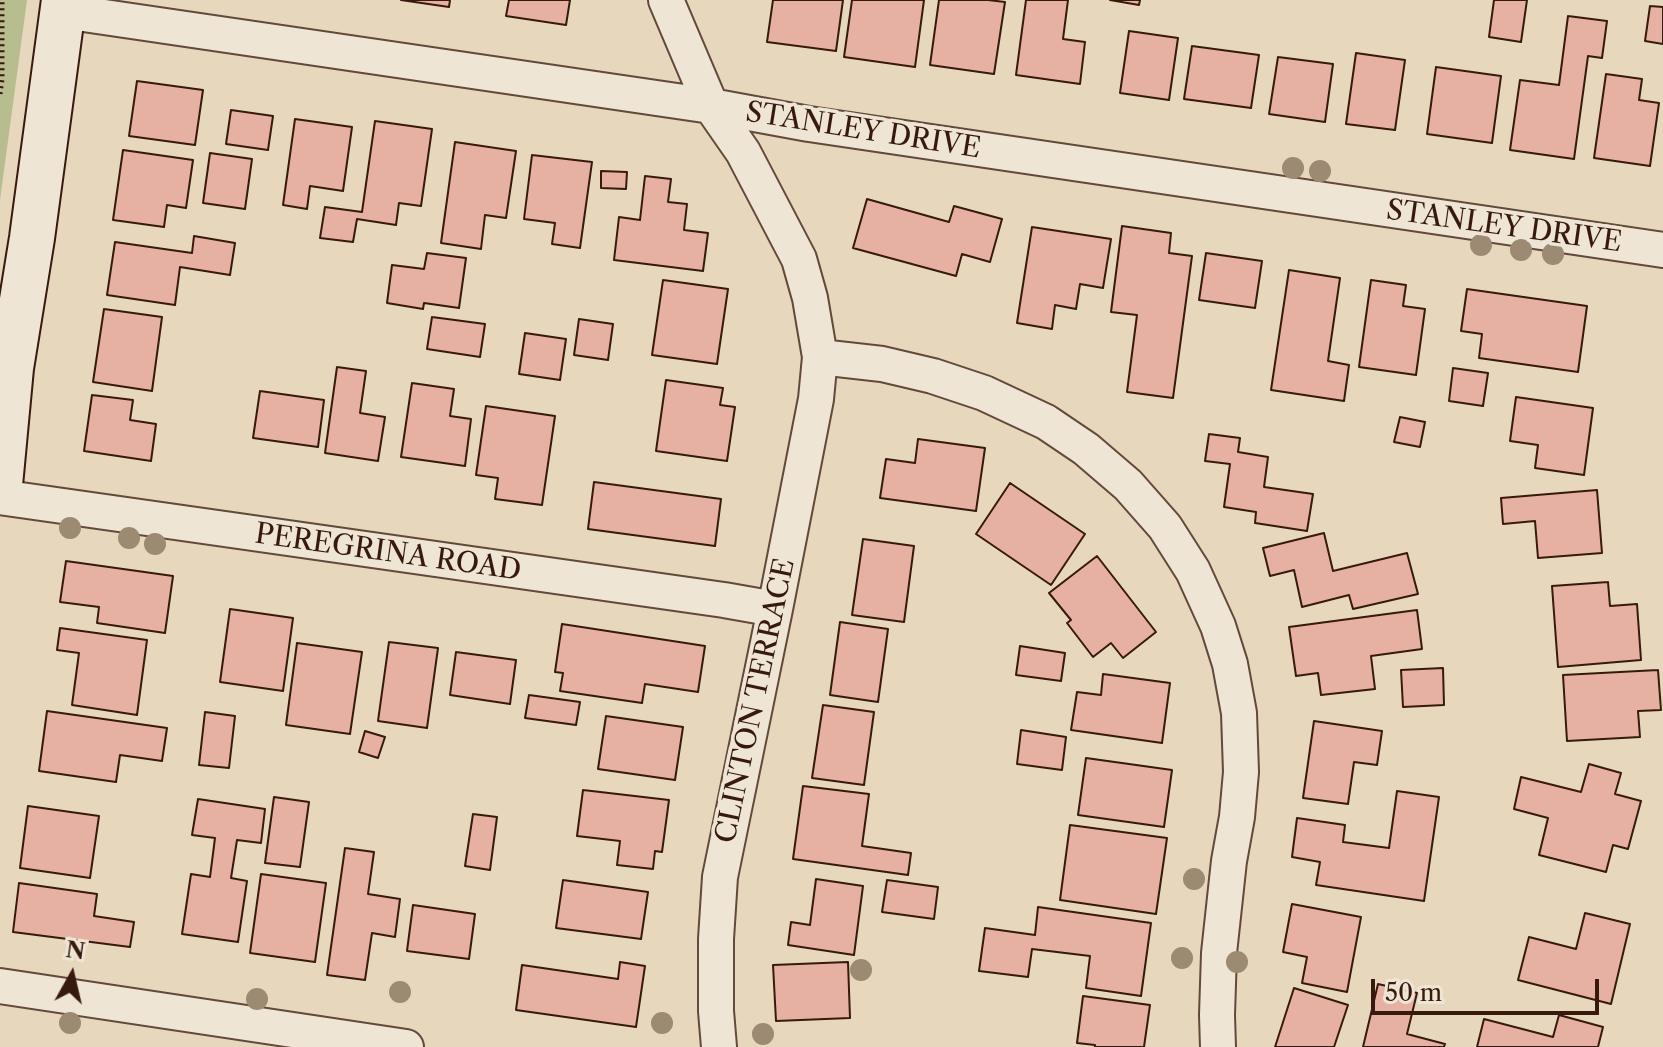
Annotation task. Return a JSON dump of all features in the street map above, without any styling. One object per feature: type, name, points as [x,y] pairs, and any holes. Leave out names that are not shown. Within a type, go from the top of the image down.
[{"type":"main road","points":[[0,485],[11,368],[64,5]]},
{"type":"street","name":"CLINTON TERRACE","points":[[666,0],[711,106],[743,152],[799,259],[810,298],[820,357],[816,399],[720,877],[716,939],[719,1047]]},
{"type":"street","name":"STANLEY DRIVE","points":[[64,5],[857,131],[1663,250]]},
{"type":"street","points":[[820,357],[882,364],[933,376],[984,393],[1046,422],[1086,449],[1128,485],[1165,527],[1193,571],[1218,626],[1230,664],[1239,713],[1241,772],[1219,953],[1218,1047]]},
{"type":"street","name":"PEREGRINA ROAD","points":[[0,497],[775,609]]},
{"type":"street","points":[[0,986],[406,1047]]},
{"type":"path","points":[[0,94],[2,0]]},
{"type":"green space","points":[[0,0],[27,0],[0,200]]},
{"type":"building","points":[[401,0],[450,0],[449,7]]},
{"type":"building","points":[[509,0],[570,0],[566,25],[506,16]]},
{"type":"building","points":[[773,0],[843,0],[836,51],[767,42]]},
{"type":"building","points":[[852,0],[924,0],[915,67],[844,57]]},
{"type":"building","points":[[939,0],[1005,2],[994,74],[930,65]]},
{"type":"building","points":[[1026,0],[1068,0],[1063,39],[1085,42],[1080,84],[1016,75]]},
{"type":"building","points":[[1110,0],[1140,0],[1139,5]]},
{"type":"building","points":[[1494,0],[1527,0],[1521,42],[1489,37]]},
{"type":"building","points":[[1650,6],[1663,7],[1663,44],[1645,41]]},
{"type":"building","points":[[1568,16],[1607,21],[1602,58],[1588,56],[1574,159],[1510,150],[1520,80],[1559,85]]},
{"type":"building","points":[[1129,31],[1178,38],[1169,100],[1120,93]]},
{"type":"building","points":[[1192,46],[1259,55],[1251,108],[1184,99]]},
{"type":"building","points":[[1356,53],[1405,60],[1395,130],[1346,124]]},
{"type":"building","points":[[1278,57],[1333,64],[1325,122],[1269,114]]},
{"type":"building","points":[[1436,67],[1501,76],[1492,143],[1427,134]]},
{"type":"building","points":[[1606,74],[1642,79],[1639,100],[1659,103],[1650,166],[1594,158]]},
{"type":"building","points":[[137,81],[203,90],[195,145],[129,136]]},
{"type":"building","points":[[231,110],[273,116],[268,150],[226,144]]},
{"type":"building","points":[[295,119],[352,127],[343,191],[310,186],[307,209],[283,205]]},
{"type":"building","points":[[375,121],[432,129],[421,206],[399,203],[396,225],[357,219],[353,242],[320,238],[325,207],[362,212]]},
{"type":"building","points":[[455,142],[516,151],[506,218],[485,215],[481,249],[441,243]]},
{"type":"building","points":[[123,150],[193,160],[186,208],[167,205],[164,227],[113,220]]},
{"type":"building","points":[[210,153],[252,159],[245,209],[203,203]]},
{"type":"building","points":[[532,155],[592,162],[580,248],[552,244],[555,223],[524,219]]},
{"type":"building","points":[[601,171],[627,172],[626,189],[601,188]]},
{"type":"building","points":[[645,176],[671,179],[668,202],[687,204],[684,230],[708,233],[703,271],[614,260],[619,217],[640,220]]},
{"type":"building","points":[[867,199],[949,222],[954,206],[1002,219],[990,262],[962,254],[956,276],[853,248]]},
{"type":"building","points":[[1122,226],[1171,233],[1169,253],[1192,256],[1173,398],[1127,392],[1137,315],[1111,312]]},
{"type":"building","points":[[1032,227],[1111,239],[1103,288],[1080,284],[1076,309],[1055,305],[1052,329],[1017,323]]},
{"type":"building","points":[[194,236],[235,243],[230,275],[180,267],[175,305],[107,295],[115,242],[192,253]]},
{"type":"building","points":[[427,253],[466,258],[459,308],[424,303],[423,309],[387,303],[392,265],[424,269]]},
{"type":"building","points":[[1206,253],[1262,261],[1255,308],[1199,300]]},
{"type":"building","points":[[1289,270],[1340,278],[1328,361],[1349,365],[1344,401],[1271,390]]},
{"type":"building","points":[[663,280],[728,289],[717,364],[652,355]]},
{"type":"building","points":[[1371,280],[1406,285],[1403,306],[1425,309],[1416,375],[1359,367]]},
{"type":"building","points":[[1467,289],[1587,306],[1578,372],[1479,358],[1482,334],[1461,331]]},
{"type":"building","points":[[104,309],[162,317],[152,391],[93,382]]},
{"type":"building","points":[[432,317],[485,324],[480,357],[427,349]]},
{"type":"building","points":[[579,319],[613,324],[608,360],[574,355]]},
{"type":"building","points":[[525,333],[566,339],[560,380],[519,374]]},
{"type":"building","points":[[337,367],[366,371],[360,413],[385,417],[378,461],[325,453]]},
{"type":"building","points":[[1453,368],[1488,373],[1483,406],[1449,401]]},
{"type":"building","points":[[666,380],[723,388],[720,405],[735,407],[727,461],[656,451]]},
{"type":"building","points":[[412,383],[454,389],[450,416],[471,419],[465,466],[401,457]]},
{"type":"building","points":[[260,391],[324,400],[318,447],[253,438]]},
{"type":"building","points":[[92,395],[133,400],[130,420],[156,424],[151,461],[84,451]]},
{"type":"building","points":[[1516,397],[1593,408],[1584,475],[1535,468],[1538,445],[1510,441]]},
{"type":"building","points":[[486,406],[555,416],[542,505],[495,499],[498,478],[476,475]]},
{"type":"building","points":[[1400,417],[1425,422],[1420,447],[1394,442]]},
{"type":"building","points":[[1209,434],[1240,438],[1238,452],[1268,457],[1264,487],[1313,494],[1307,531],[1255,523],[1256,512],[1224,507],[1230,464],[1205,461]]},
{"type":"building","points":[[918,439],[985,448],[976,511],[880,498],[886,459],[915,463]]},
{"type":"building","points":[[594,482],[721,499],[715,546],[588,529]]},
{"type":"building","points":[[1010,483],[1085,534],[1051,585],[976,534]]},
{"type":"building","points":[[1597,490],[1602,553],[1538,558],[1535,521],[1503,524],[1501,498]]},
{"type":"building","points":[[1324,533],[1333,571],[1407,553],[1418,594],[1353,609],[1349,595],[1302,607],[1294,570],[1270,576],[1263,548]]},
{"type":"building","points":[[863,539],[914,546],[904,622],[852,615]]},
{"type":"building","points":[[1097,556],[1156,632],[1123,658],[1111,643],[1093,657],[1067,623],[1071,620],[1049,593]]},
{"type":"building","points":[[66,561],[173,576],[165,633],[97,623],[99,607],[60,602]]},
{"type":"building","points":[[1608,582],[1610,606],[1637,604],[1641,660],[1558,667],[1552,586]]},
{"type":"building","points":[[230,609],[293,618],[283,691],[220,682]]},
{"type":"building","points":[[1417,610],[1422,649],[1371,656],[1375,689],[1321,695],[1318,673],[1296,676],[1289,627]]},
{"type":"building","points":[[840,622],[888,629],[878,702],[830,695]]},
{"type":"building","points":[[562,624],[705,646],[698,692],[645,684],[642,703],[560,691],[563,673],[555,672]]},
{"type":"building","points":[[60,628],[147,640],[137,715],[72,705],[79,653],[57,650]]},
{"type":"building","points":[[389,642],[438,648],[427,728],[378,721]]},
{"type":"building","points":[[297,643],[362,652],[350,734],[286,725]]},
{"type":"building","points":[[1020,646],[1065,653],[1061,681],[1016,675]]},
{"type":"building","points":[[456,652],[516,660],[510,704],[450,695]]},
{"type":"building","points":[[1443,668],[1444,705],[1403,707],[1401,670]]},
{"type":"building","points":[[1658,670],[1661,710],[1638,711],[1640,737],[1567,741],[1563,675]]},
{"type":"building","points":[[1103,674],[1170,683],[1162,743],[1071,730],[1077,692],[1101,695]]},
{"type":"building","points":[[529,695],[580,702],[576,725],[525,718]]},
{"type":"building","points":[[823,705],[874,712],[864,785],[812,778]]},
{"type":"building","points":[[47,711],[167,728],[162,761],[120,755],[116,782],[39,771]]},
{"type":"building","points":[[205,712],[235,716],[229,768],[199,765]]},
{"type":"building","points":[[606,716],[683,727],[675,780],[598,769]]},
{"type":"building","points":[[1314,721],[1382,731],[1377,765],[1354,762],[1348,804],[1303,798]]},
{"type":"building","points":[[1021,730],[1066,737],[1062,770],[1017,764]]},
{"type":"building","points":[[365,731],[385,737],[378,758],[359,752]]},
{"type":"building","points":[[1086,758],[1172,770],[1164,827],[1078,815]]},
{"type":"building","points":[[1589,764],[1621,773],[1615,794],[1641,801],[1628,849],[1613,845],[1606,872],[1539,855],[1548,818],[1514,809],[1521,777],[1581,792]]},
{"type":"building","points":[[803,786],[869,794],[862,846],[911,853],[908,875],[793,859]]},
{"type":"building","points":[[583,790],[669,800],[662,852],[655,851],[653,869],[617,865],[620,841],[577,836]]},
{"type":"building","points":[[1397,791],[1439,797],[1424,901],[1316,885],[1320,862],[1292,857],[1297,818],[1345,825],[1343,842],[1389,848]]},
{"type":"building","points":[[274,797],[309,802],[300,867],[265,863]]},
{"type":"building","points":[[198,799],[265,809],[261,843],[237,840],[231,878],[247,881],[238,942],[182,934],[191,874],[210,877],[215,838],[192,835]]},
{"type":"building","points":[[28,806],[99,816],[90,878],[20,868]]},
{"type":"building","points":[[473,814],[497,817],[490,870],[465,866]]},
{"type":"building","points":[[1070,825],[1167,838],[1156,914],[1060,900]]},
{"type":"building","points":[[345,848],[374,852],[368,894],[400,899],[395,937],[372,933],[365,980],[327,975]]},
{"type":"building","points":[[261,874],[326,883],[315,962],[250,953]]},
{"type":"building","points":[[816,879],[863,886],[854,955],[788,945],[791,922],[810,925]]},
{"type":"building","points":[[563,880],[648,892],[641,939],[556,928]]},
{"type":"building","points":[[887,880],[938,887],[934,919],[882,912]]},
{"type":"building","points":[[19,883],[97,894],[94,916],[134,922],[130,947],[13,932]]},
{"type":"building","points":[[1292,904],[1361,917],[1347,992],[1302,983],[1307,957],[1283,952]]},
{"type":"building","points":[[413,905],[475,914],[469,959],[407,951]]},
{"type":"building","points":[[1038,907],[1151,923],[1141,996],[1086,988],[1090,956],[1032,949],[1028,977],[979,971],[985,928],[1035,935]]},
{"type":"building","points":[[1585,913],[1630,924],[1611,1004],[1518,980],[1529,937],[1576,949]]},
{"type":"building","points":[[620,962],[645,966],[636,1027],[516,1010],[522,965],[618,979]]},
{"type":"building","points":[[848,962],[850,1018],[776,1021],[773,965]]},
{"type":"building","points":[[1378,984],[1417,993],[1407,1034],[1445,1044],[1444,1047],[1363,1047]]},
{"type":"building","points":[[1294,988],[1348,1005],[1334,1047],[1275,1047]]},
{"type":"building","points":[[1083,996],[1150,1005],[1144,1047],[1095,1047],[1077,1043]]},
{"type":"building","points":[[1559,1015],[1603,1027],[1598,1047],[1477,1047],[1484,1019],[1553,1037]]}]
